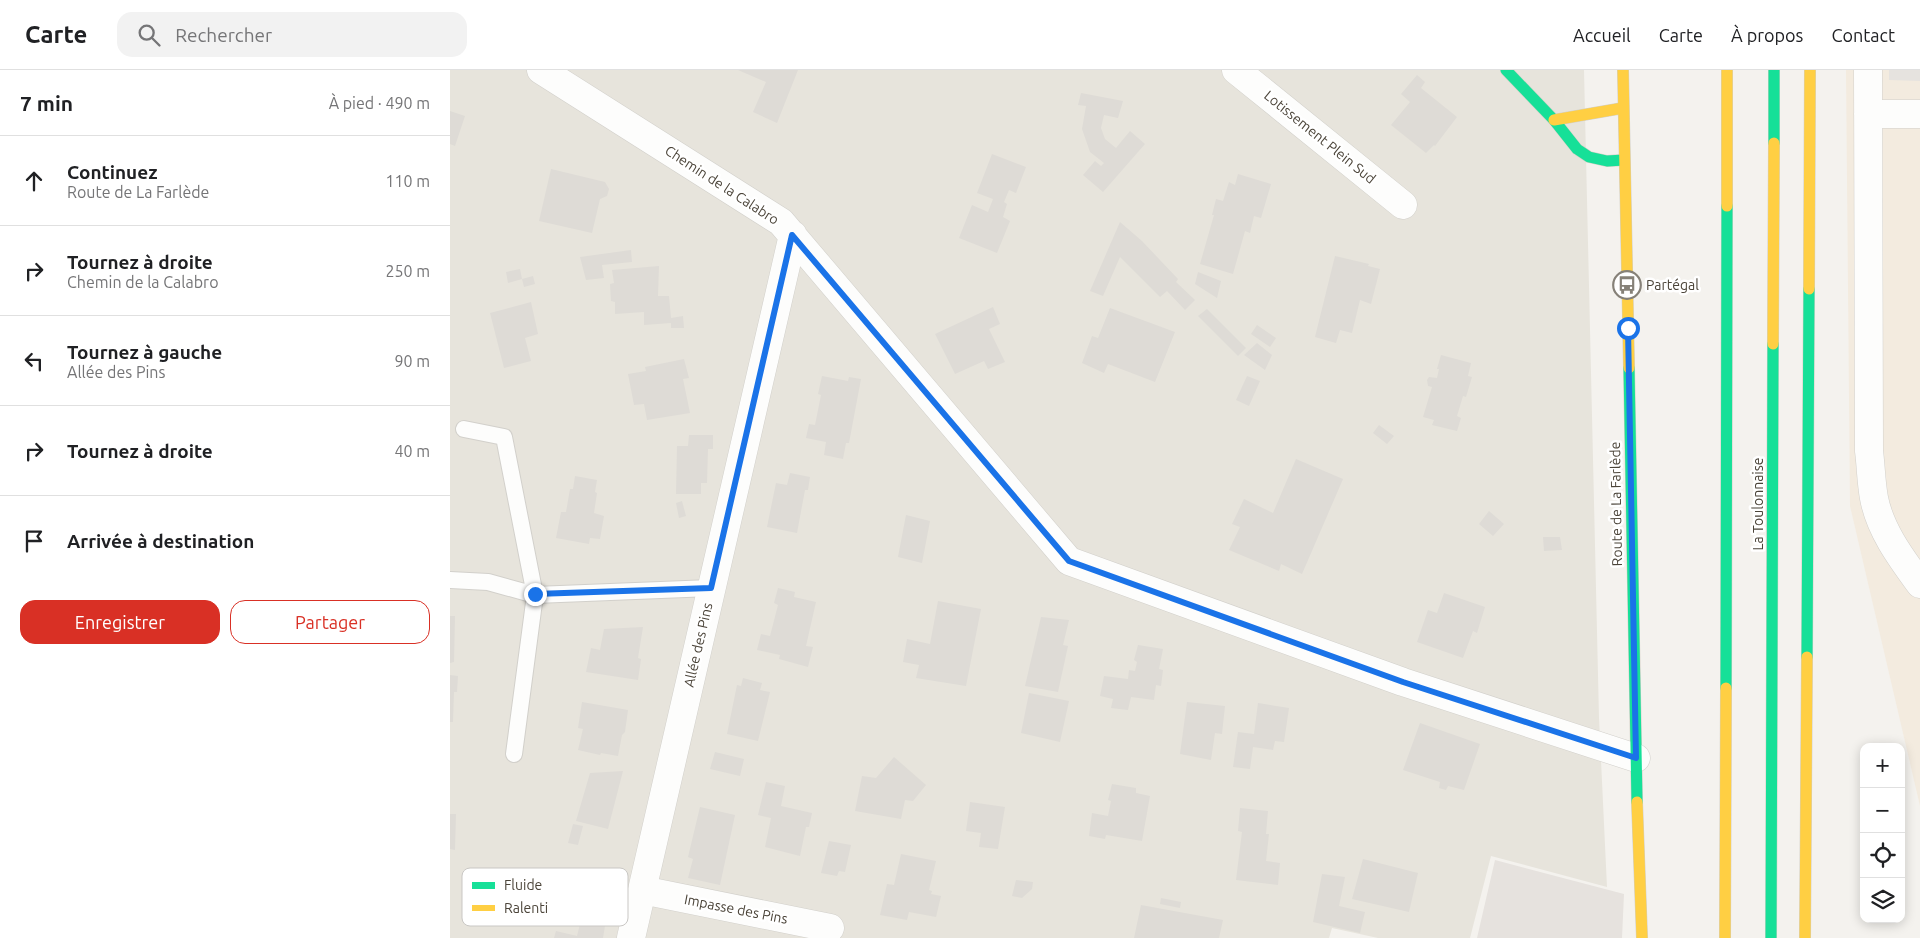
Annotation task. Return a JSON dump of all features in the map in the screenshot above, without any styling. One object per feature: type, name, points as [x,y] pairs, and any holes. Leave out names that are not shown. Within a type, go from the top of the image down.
[{"type":"main road","points":[[1506,70],[1554,120],[1577,150],[1588,157],[1607,161],[1624,160]]},
{"type":"main road","name":"Route de La Farlède","points":[[1623,70],[1636,758],[1642,938]]},
{"type":"main road","points":[[1725,938],[1727,70]]},
{"type":"main road","name":"La Toulonnaise","points":[[1771,938],[1774,70]]},
{"type":"main road","points":[[1806,938],[1810,70]]},
{"type":"main road","points":[[1554,120],[1580,118],[1624,108]]},
{"type":"street","name":"Chemin de la Calabro","points":[[541,70],[781,222],[1069,561],[1403,682],[1636,758]]},
{"type":"street","name":"Lotissement Plein Sud","points":[[1236,70],[1403,205]]},
{"type":"street","points":[[1868,70],[1869,451],[1874,499],[1884,528],[1900,556],[1920,584]]},
{"type":"street","points":[[1868,114],[1920,114]]},
{"type":"street","name":"Allée des Pins","points":[[631,938],[792,235]]},
{"type":"street","name":"Impasse des Pins","points":[[642,890],[830,928]]},
{"type":"lane","points":[[464,429],[504,438],[535,594],[514,754]]},
{"type":"lane","points":[[450,580],[488,582],[535,594],[711,588]]},
{"type":"shaded area","points":[[450,70],[1584,70],[1599,718],[1607,887],[1491,856],[1470,938],[1378,938],[1332,928],[1329,938],[450,938]]},
{"type":"shaded area","points":[[1846,70],[1920,70],[1920,806],[1850,506]]},
{"type":"shaded area","points":[[1889,70],[1920,70],[1920,81],[1889,80]]},
{"type":"shaded area","points":[[1495,860],[1624,894],[1622,938],[1477,938]]},
{"type":"building","points":[[738,70],[798,70],[777,123],[753,112],[766,82]]},
{"type":"building","points":[[1417,75],[1425,82],[1421,88],[1457,117],[1435,146],[1426,153],[1391,125],[1410,102],[1401,94]]},
{"type":"building","points":[[1081,93],[1123,101],[1118,118],[1104,115],[1101,128],[1105,139],[1116,148],[1130,131],[1145,144],[1103,192],[1083,175],[1095,161],[1101,166],[1104,163],[1090,152],[1082,129],[1086,106],[1078,105]]},
{"type":"building","points":[[450,111],[465,116],[455,146],[450,144]]},
{"type":"building","points":[[992,154],[1026,167],[1016,193],[1009,190],[1004,202],[1007,204],[1003,217],[1010,221],[997,253],[959,238],[972,205],[988,212],[993,199],[977,193]]},
{"type":"building","points":[[551,169],[605,182],[609,189],[607,196],[600,199],[592,233],[539,221]]},
{"type":"building","points":[[1238,174],[1271,184],[1261,218],[1254,216],[1250,233],[1245,231],[1233,274],[1200,264],[1214,215],[1212,215],[1216,199],[1223,201],[1229,182],[1235,185]]},
{"type":"building","points":[[1120,222],[1142,241],[1178,279],[1176,282],[1195,300],[1185,310],[1167,291],[1160,297],[1120,257],[1103,296],[1090,291]]},
{"type":"building","points":[[631,250],[632,262],[602,265],[604,278],[586,280],[580,257]]},
{"type":"building","points":[[1335,256],[1369,264],[1368,266],[1380,269],[1371,304],[1360,300],[1352,333],[1340,330],[1336,343],[1315,337]]},
{"type":"building","points":[[659,266],[658,296],[669,296],[671,318],[683,316],[684,328],[671,328],[671,323],[644,325],[644,312],[615,314],[615,302],[611,301],[610,284],[614,283],[612,270]]},
{"type":"building","points":[[520,269],[522,279],[508,283],[506,272]]},
{"type":"building","points":[[1198,272],[1221,281],[1217,298],[1195,284]]},
{"type":"building","points":[[533,276],[535,284],[524,287],[522,279]]},
{"type":"building","points":[[531,302],[538,334],[525,338],[531,361],[504,368],[490,313]]},
{"type":"building","points":[[993,307],[1000,324],[989,329],[1005,362],[988,369],[984,361],[955,374],[935,334]]},
{"type":"building","points":[[1110,308],[1175,332],[1155,382],[1108,364],[1104,373],[1082,363],[1092,336],[1098,338]]},
{"type":"building","points":[[1207,309],[1246,348],[1238,356],[1198,316]]},
{"type":"building","points":[[1257,325],[1276,338],[1270,347],[1251,334]]},
{"type":"building","points":[[1257,343],[1272,355],[1265,370],[1244,355]]},
{"type":"building","points":[[1441,355],[1471,363],[1468,376],[1472,377],[1466,397],[1463,396],[1457,416],[1461,418],[1457,431],[1432,425],[1434,420],[1423,417],[1432,387],[1428,386],[1427,380],[1429,377],[1437,378],[1439,369],[1437,369]]},
{"type":"building","points":[[684,359],[689,378],[683,379],[690,413],[647,420],[644,404],[634,405],[628,374],[646,371],[645,367]]},
{"type":"building","points":[[822,376],[848,381],[849,377],[861,379],[849,443],[846,443],[843,459],[824,455],[826,442],[806,438],[809,424],[815,425],[821,395],[818,394]]},
{"type":"building","points":[[1247,376],[1260,381],[1249,406],[1236,400]]},
{"type":"building","points":[[1379,425],[1394,436],[1387,444],[1373,433]]},
{"type":"building","points":[[689,435],[713,435],[713,449],[708,449],[707,483],[701,483],[701,494],[676,494],[677,446],[688,446]]},
{"type":"building","points":[[1296,459],[1343,479],[1302,574],[1281,564],[1279,571],[1229,550],[1240,527],[1232,524],[1244,499],[1273,513]]},
{"type":"building","points":[[790,473],[810,477],[808,490],[805,490],[797,533],[767,527],[776,483],[787,485]]},
{"type":"building","points":[[575,476],[597,480],[594,513],[604,516],[600,539],[590,538],[589,544],[556,538],[561,512],[566,512],[570,489],[573,489]]},
{"type":"building","points":[[682,501],[686,516],[679,518],[676,503]]},
{"type":"building","points":[[1489,511],[1504,524],[1493,536],[1479,524]]},
{"type":"building","points":[[906,515],[930,521],[922,563],[898,557]]},
{"type":"building","points":[[1543,537],[1560,537],[1562,550],[1544,551]]},
{"type":"building","points":[[778,588],[795,592],[794,597],[816,602],[806,646],[813,647],[808,667],[779,659],[780,655],[757,650],[761,634],[770,636],[778,605],[774,603]]},
{"type":"building","points":[[1444,593],[1485,607],[1477,633],[1473,631],[1463,658],[1417,642],[1428,610],[1437,613]]},
{"type":"building","points":[[938,601],[981,609],[966,686],[916,678],[919,665],[903,662],[907,639],[930,644]]},
{"type":"building","points":[[450,616],[455,616],[454,662],[450,663]]},
{"type":"building","points":[[1041,617],[1069,620],[1063,645],[1068,646],[1058,692],[1025,686]]},
{"type":"building","points":[[643,627],[638,658],[641,659],[638,680],[586,672],[591,648],[600,650],[604,629]]},
{"type":"building","points":[[1138,645],[1163,649],[1159,669],[1163,670],[1161,686],[1156,685],[1154,700],[1131,697],[1128,710],[1111,708],[1113,699],[1100,696],[1104,676],[1128,679],[1129,670],[1135,671],[1137,662],[1134,660]]},
{"type":"building","points":[[450,675],[458,676],[457,692],[454,692],[453,722],[450,722]]},
{"type":"building","points":[[743,678],[762,683],[760,690],[770,692],[758,741],[727,734],[737,685],[741,686]]},
{"type":"building","points":[[1029,693],[1069,701],[1060,742],[1021,733]]},
{"type":"building","points":[[582,702],[628,710],[625,732],[622,735],[618,756],[601,753],[600,755],[578,750],[583,729],[578,728]]},
{"type":"building","points":[[1187,702],[1225,706],[1222,734],[1215,733],[1211,760],[1180,754]]},
{"type":"building","points":[[1258,703],[1289,708],[1284,742],[1275,741],[1273,750],[1253,747],[1250,769],[1233,767],[1238,732],[1254,734]]},
{"type":"building","points":[[1420,723],[1480,744],[1464,790],[1448,786],[1446,790],[1439,788],[1440,782],[1403,770]]},
{"type":"building","points":[[715,752],[744,759],[740,776],[710,769]]},
{"type":"building","points":[[894,757],[926,785],[913,801],[905,800],[901,819],[855,811],[862,776],[876,778]]},
{"type":"building","points":[[623,771],[608,829],[576,821],[590,773]]},
{"type":"building","points":[[766,782],[785,786],[781,806],[812,813],[809,827],[806,827],[800,856],[765,847],[771,818],[758,815]]},
{"type":"building","points":[[1112,784],[1136,788],[1136,793],[1150,796],[1142,841],[1106,835],[1105,839],[1089,836],[1092,813],[1108,816],[1111,801],[1108,800]]},
{"type":"building","points":[[970,802],[1005,807],[998,849],[979,847],[981,833],[966,831]]},
{"type":"building","points":[[700,807],[735,815],[720,885],[688,878],[693,859],[688,857]]},
{"type":"building","points":[[1240,808],[1268,811],[1266,834],[1269,834],[1266,861],[1280,863],[1278,885],[1236,880],[1242,832],[1238,831]]},
{"type":"building","points":[[450,814],[456,814],[455,850],[450,849]]},
{"type":"building","points":[[573,824],[583,826],[578,845],[568,843]]},
{"type":"building","points":[[829,841],[851,845],[845,872],[839,871],[837,876],[821,873]]},
{"type":"building","points":[[901,854],[936,861],[929,890],[932,891],[931,894],[941,896],[936,917],[909,912],[907,920],[880,915],[887,884],[894,885]]},
{"type":"building","points":[[1363,859],[1418,873],[1409,912],[1352,899]]},
{"type":"building","points":[[1322,874],[1345,877],[1339,906],[1365,912],[1360,933],[1313,922]]},
{"type":"building","points":[[1016,880],[1033,882],[1032,889],[1022,898],[1012,896]]},
{"type":"building","points":[[628,892],[632,893],[628,911]]},
{"type":"building","points":[[1161,898],[1181,902],[1180,908],[1160,904]]},
{"type":"building","points":[[1141,905],[1223,920],[1219,938],[1134,938]]},
{"type":"building","points":[[580,926],[605,926],[603,938],[554,938],[556,931],[577,936]]},
{"type":"traffic: fast","points":[[1506,70],[1554,120],[1577,149],[1589,157],[1607,161],[1624,160]]},
{"type":"traffic: fast","points":[[1774,70],[1774,143]]},
{"type":"traffic: fast","points":[[1726,688],[1727,206]]},
{"type":"traffic: fast","points":[[1807,657],[1809,289]]},
{"type":"traffic: fast","points":[[1771,938],[1773,344]]},
{"type":"traffic: fast","points":[[1629,368],[1637,802]]},
{"type":"traffic: slow","points":[[1623,70],[1629,368]]},
{"type":"traffic: slow","points":[[1727,70],[1727,206]]},
{"type":"traffic: slow","points":[[1809,289],[1810,70]]},
{"type":"traffic: slow","points":[[1554,120],[1623,108]]},
{"type":"traffic: slow","points":[[1773,344],[1774,143]]},
{"type":"traffic: slow","points":[[1805,938],[1807,657]]},
{"type":"traffic: slow","points":[[1725,938],[1726,688]]},
{"type":"traffic: slow","points":[[1637,802],[1642,938]]},
{"type":"place","name":"Partégal","points":[[1627,285]]},
{"type":"route","points":[[535,594],[711,588],[792,235],[1069,561],[1403,682],[1636,758],[1628,328]]}]
